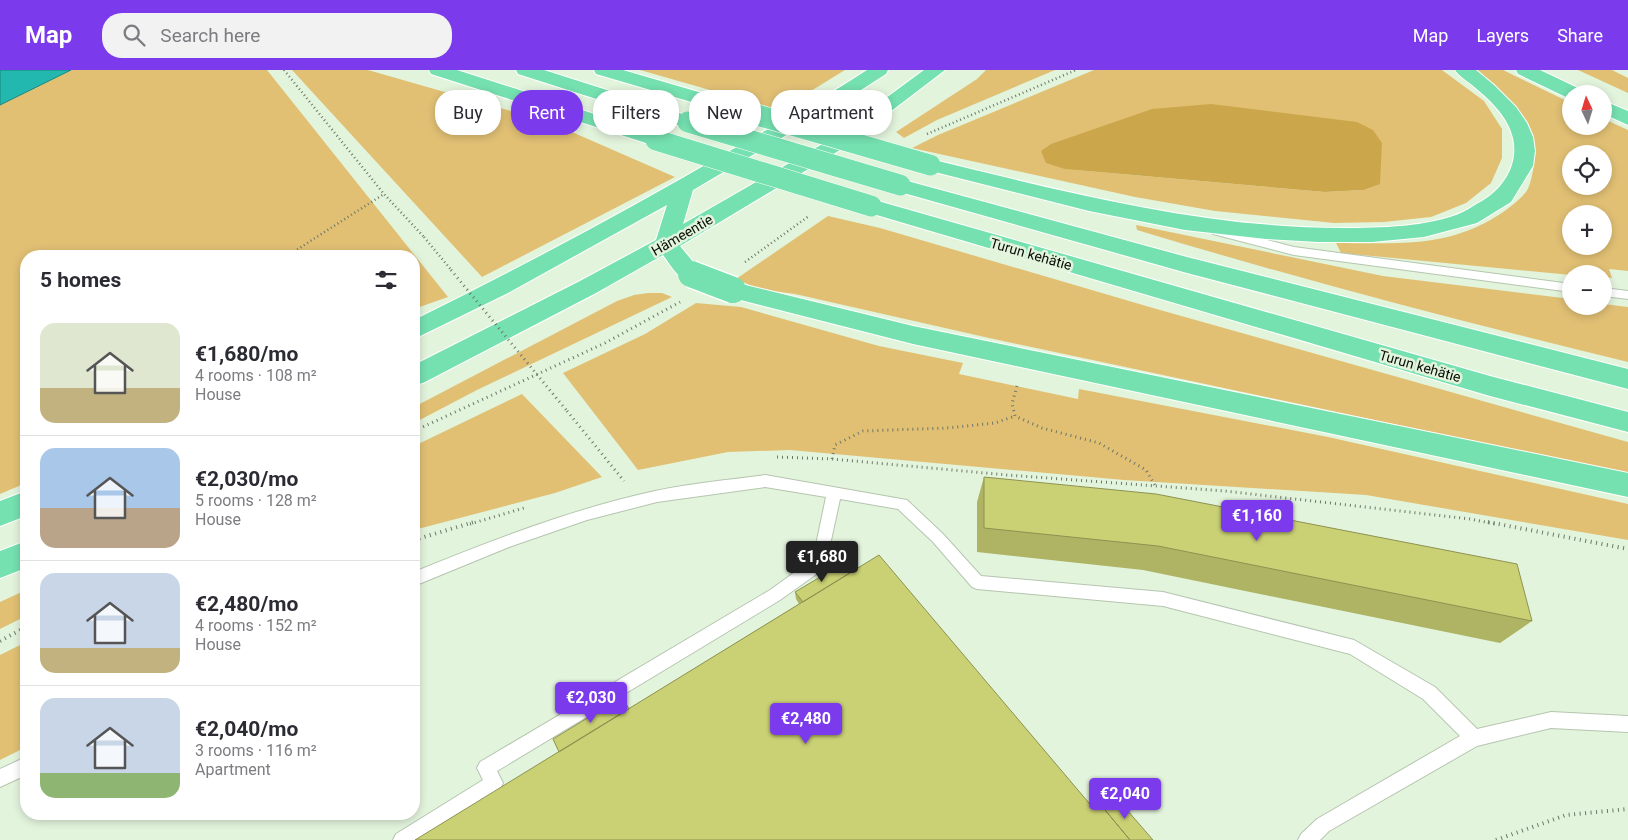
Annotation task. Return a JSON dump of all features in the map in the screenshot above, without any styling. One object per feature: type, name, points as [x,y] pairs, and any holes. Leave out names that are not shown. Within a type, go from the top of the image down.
[{"type":"highway","name":"Turun kehätie","points":[[438,70],[871,206],[1490,386],[1628,422]]},
{"type":"highway","points":[[525,70],[688,122],[900,185],[1187,265],[1628,379]]},
{"type":"highway","points":[[603,70],[930,165],[1035,191],[1185,222],[1271,231],[1380,236],[1416,233],[1453,224],[1476,215],[1499,202],[1521,174],[1526,154],[1516,121],[1506,106],[1492,92],[1464,70]]},
{"type":"highway","points":[[420,327],[565,252],[682,188],[816,110],[879,70]]},
{"type":"highway","name":"Hämeentie","points":[[420,373],[556,304],[666,244],[833,146],[936,70]]},
{"type":"highway","points":[[1525,70],[1562,88]]},
{"type":"highway","points":[[1612,111],[1628,118]]},
{"type":"highway","points":[[682,188],[666,244],[691,274],[733,290],[913,335],[1628,485]]},
{"type":"highway","points":[[0,514],[20,506]]},
{"type":"highway","points":[[0,565],[20,557]]},
{"type":"lane","points":[[1185,222],[1294,251],[1562,287]]},
{"type":"lane","points":[[1612,293],[1628,295]]},
{"type":"lane","points":[[420,577],[504,542],[587,514],[657,496],[765,481],[902,504],[938,538],[977,582],[1163,599],[1354,647],[1429,693],[1474,738]]},
{"type":"lane","points":[[402,840],[494,783],[486,768],[775,595],[820,563],[834,492]]},
{"type":"lane","points":[[1307,840],[1323,824],[1474,738],[1551,720],[1628,724]]},
{"type":"lane","points":[[0,778],[20,769]]},
{"type":"path","points":[[284,70],[384,194],[424,237],[623,480]]},
{"type":"path","points":[[926,135],[1076,70]]},
{"type":"path","points":[[296,250],[384,194]]},
{"type":"path","points":[[741,265],[810,216]]},
{"type":"path","points":[[420,428],[606,343],[686,298]]},
{"type":"path","points":[[1015,416],[1012,404],[1017,386]]},
{"type":"path","points":[[832,459],[835,445],[863,431],[947,428],[995,423],[1015,416],[1042,428],[1099,443],[1146,470],[1157,487]]},
{"type":"path","points":[[772,457],[789,456],[832,459],[1157,487],[1225,491],[1470,519],[1628,549]]},
{"type":"path","points":[[614,483],[633,478]]},
{"type":"path","points":[[420,538],[528,507]]},
{"type":"path","points":[[0,641],[20,630]]},
{"type":"path","points":[[1496,840],[1566,815],[1628,809]]},
{"type":"shaded area","points":[[71,70],[267,70],[411,250],[20,250],[20,486],[0,494],[0,105]]},
{"type":"shaded area","points":[[292,70],[368,70],[438,90],[435,90],[435,135],[501,135],[501,108],[511,111],[511,135],[579,135],[675,177],[482,277]]},
{"type":"shaded area","points":[[640,70],[845,70],[812,90],[771,90],[771,107],[761,105],[761,90],[710,90]]},
{"type":"shaded area","points":[[986,70],[1055,70],[937,120],[904,138],[896,132],[977,79]]},
{"type":"shaded area","points":[[1094,70],[1442,70],[1484,101],[1502,129],[1502,158],[1491,183],[1466,203],[1431,217],[1384,222],[1334,223],[1215,211],[1135,197],[912,148],[938,135]],"holes":[[[1065,169],[1363,190],[1325,192]]]},
{"type":"shaded area","points":[[1476,70],[1503,70],[1562,99],[1562,135],[1612,135],[1612,123],[1628,130],[1628,271],[1612,269],[1612,265],[1562,265],[1562,274],[1341,253],[1336,243],[1414,242],[1458,234],[1495,217],[1512,206],[1526,192],[1531,179],[1534,159],[1532,144],[1528,129],[1520,115],[1500,90]]},
{"type":"shaded area","points":[[1578,70],[1612,70],[1628,78],[1628,93]]},
{"type":"shaded area","points":[[1211,104],[1357,122],[1373,130],[1382,143],[1380,184],[1363,190],[1325,192],[1065,169],[1046,163],[1041,151],[1051,144],[1152,109]]},
{"type":"shaded area","points":[[828,216],[880,228],[1153,308],[1628,442],[1628,474],[989,338],[795,294],[759,289],[736,279]]},
{"type":"shaded area","points":[[1136,225],[1383,276],[1562,298],[1562,315],[1612,315],[1612,305],[1628,307],[1628,362],[1320,283],[1137,230]]},
{"type":"shaded area","points":[[420,262],[448,297],[420,307]]},
{"type":"shaded area","points":[[662,293],[672,297],[477,390],[420,420],[420,404],[617,301],[634,295]]},
{"type":"shaded area","points":[[696,303],[741,307],[879,346],[963,363],[959,374],[1078,399],[1079,389],[1328,437],[1628,504],[1628,540],[1366,495],[1124,480],[790,450],[728,452],[638,470],[563,373],[645,334]]},
{"type":"shaded area","points":[[522,394],[602,477],[555,493],[420,528],[420,443]]},
{"type":"shaded area","points":[[20,593],[20,619],[0,629],[0,602]]},
{"type":"shaded area","points":[[20,645],[20,750],[0,760],[0,655]]},
{"type":"water","points":[[0,70],[71,70],[0,105]]},
{"type":"building","points":[[984,477],[1156,494],[1517,564],[1532,621],[1158,546],[984,528]]},
{"type":"building","points":[[879,555],[1094,809],[1100,804],[1130,840],[415,840]]},
{"type":"building","points":[[842,564],[850,573],[803,602],[795,592]]},
{"type":"building","points":[[622,697],[629,709],[559,752],[553,739]]},
{"type":"building","points":[[1114,795],[1153,840],[1130,840],[1101,805]]}]
